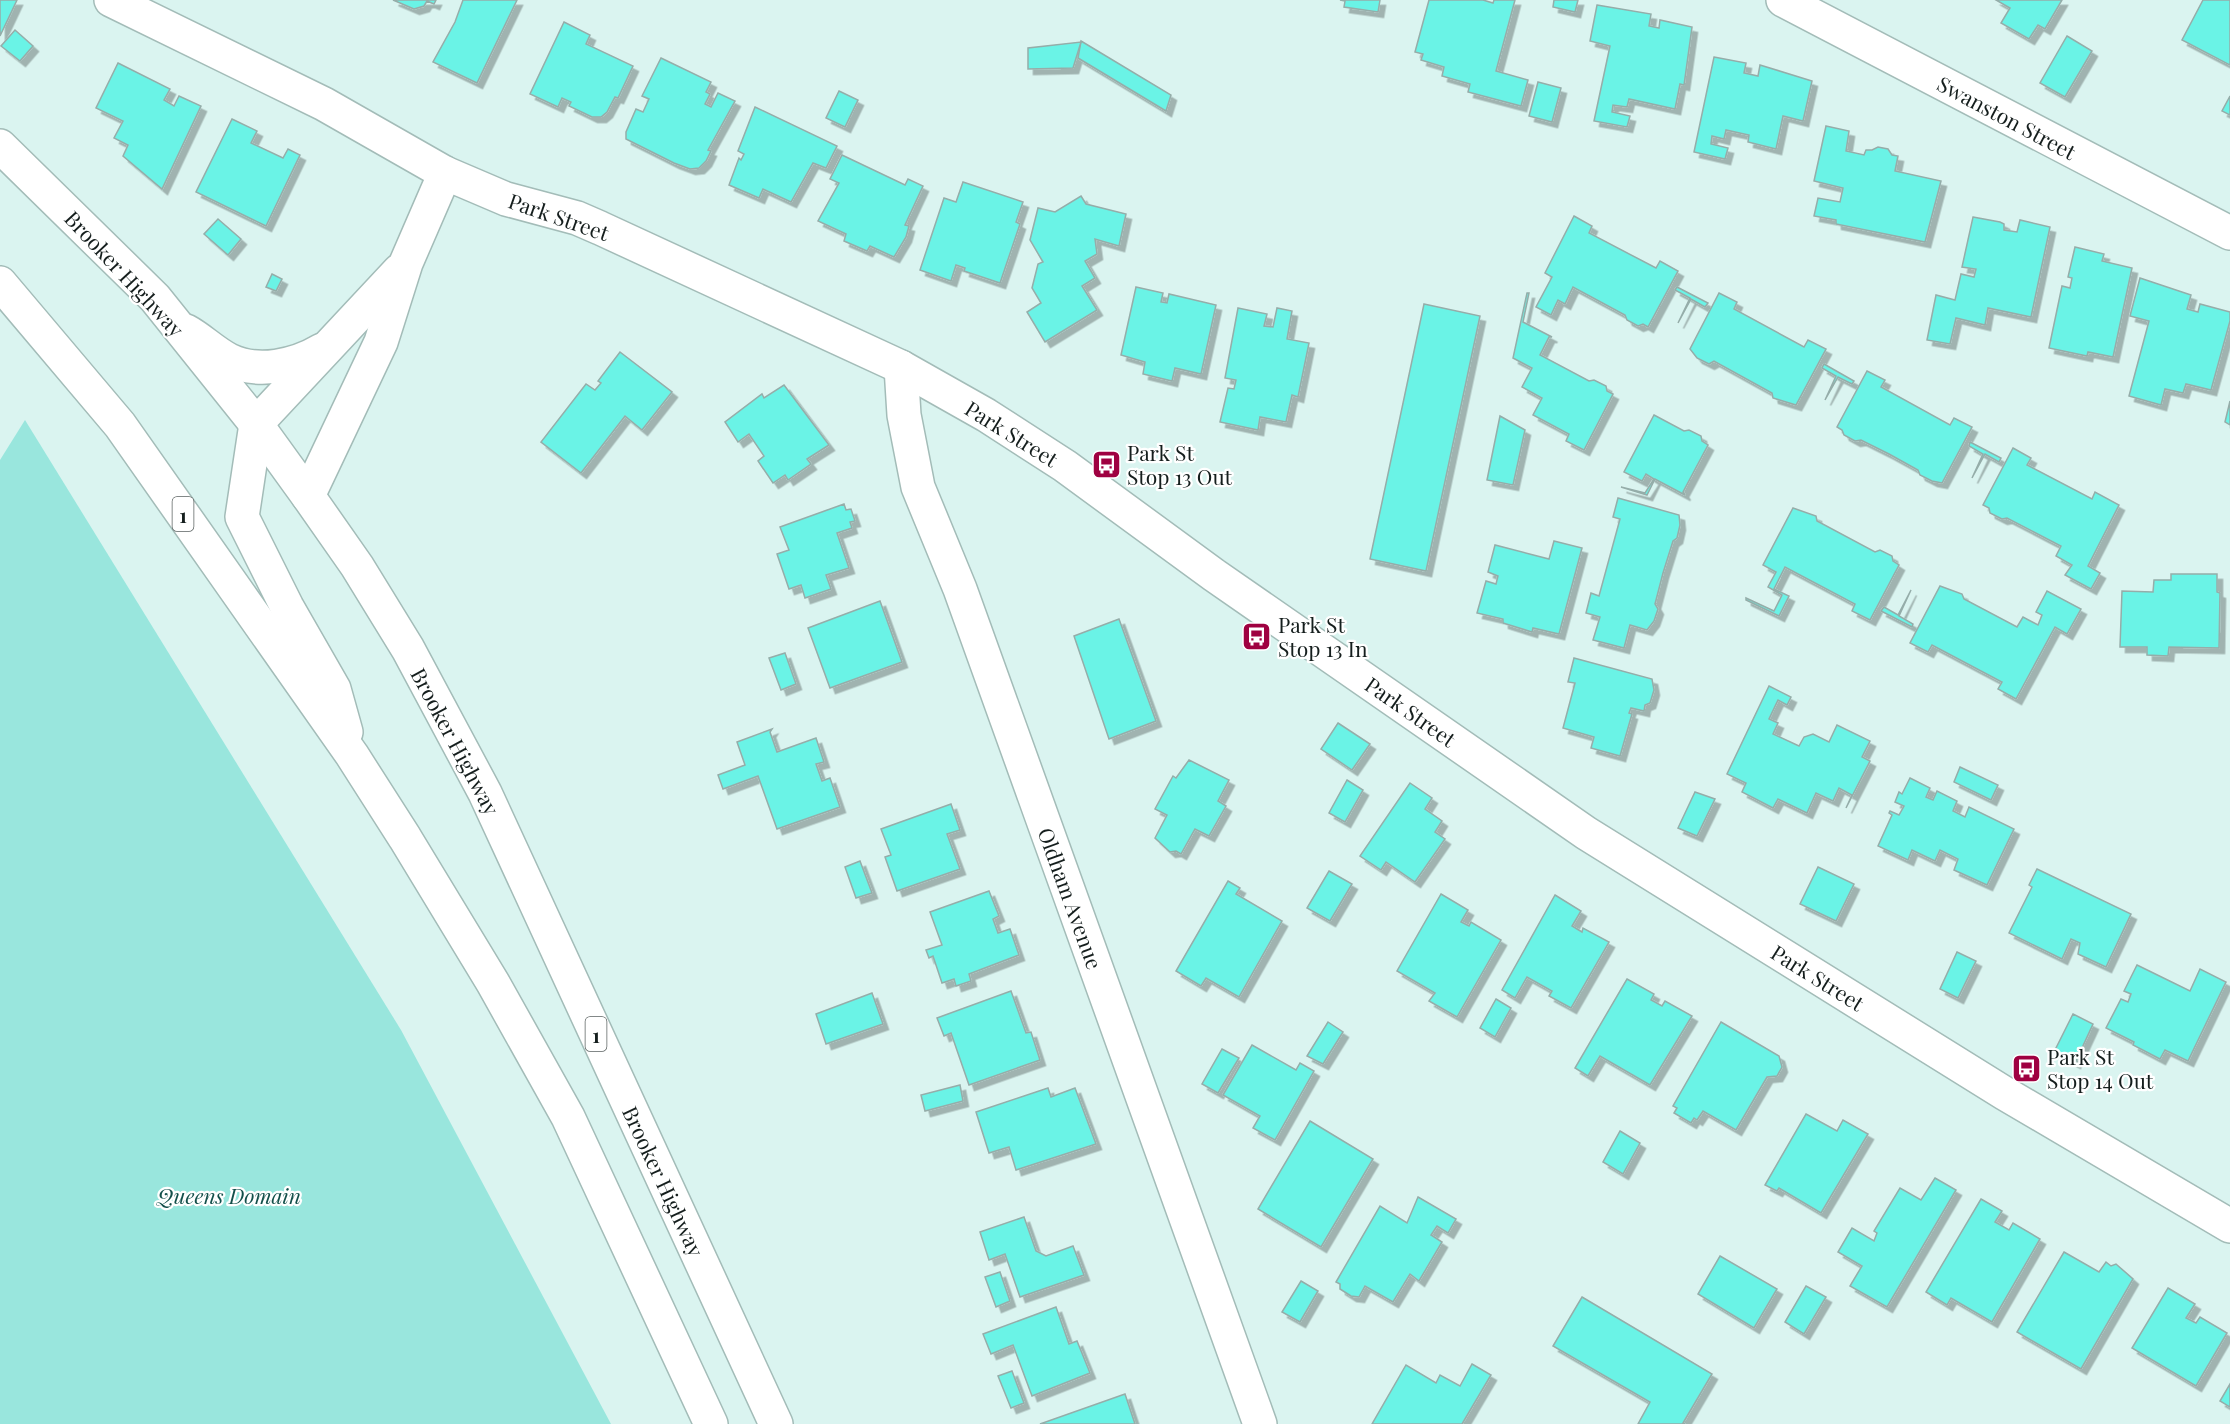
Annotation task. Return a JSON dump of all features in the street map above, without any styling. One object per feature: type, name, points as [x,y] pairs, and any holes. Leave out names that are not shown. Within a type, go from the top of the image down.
[{"type":"main road","name":"Park Street","points":[[111,0],[324,104],[445,173],[506,199],[577,218],[600,228],[901,367],[986,415],[1065,466],[1214,576],[1586,833],[2004,1093],[2230,1226]]},
{"type":"main road","name":"Swanston Street","points":[[1783,0],[2230,233]]},
{"type":"main road","name":"Brooker Highway","points":[[0,146],[155,298],[256,424],[308,496],[357,566],[408,649],[485,793],[776,1424]]},
{"type":"main road","points":[[308,496],[381,342],[406,263],[445,173]]},
{"type":"main road","points":[[352,754],[334,689],[288,608],[242,517],[256,424],[406,263]]},
{"type":"main road","name":"1","points":[[0,283],[120,425],[352,754],[493,983],[568,1117],[711,1424]]},
{"type":"main road","points":[[178,327],[229,360],[260,367],[274,367],[306,358],[336,340]]},
{"type":"main road","name":"Oldham Avenue","points":[[901,367],[904,415],[918,487],[960,589],[1260,1424]]},
{"type":"green space","name":"Queens Domain","points":[[25,420],[401,1030],[611,1424],[0,1424],[0,460]]},
{"type":"building","points":[[0,0],[17,0],[0,36]]},
{"type":"building","points":[[393,0],[436,0],[434,4],[427,1],[424,6],[414,9]]},
{"type":"building","points":[[463,0],[517,0],[477,83],[433,62],[455,22]]},
{"type":"building","points":[[1340,0],[1380,0],[1378,12],[1344,7],[1345,1]]},
{"type":"building","points":[[1429,0],[1483,0],[1493,3],[1494,0],[1515,0],[1496,71],[1528,80],[1521,106],[1468,92],[1470,84],[1442,76],[1444,67],[1421,60],[1423,54],[1415,52]]},
{"type":"building","points":[[1554,0],[1578,0],[1575,12],[1553,7]]},
{"type":"building","points":[[1996,0],[2062,0],[2045,29],[2038,25],[2029,39],[2001,23],[2010,8]]},
{"type":"building","points":[[2203,0],[2230,0],[2230,65],[2182,40]]},
{"type":"building","points":[[1597,5],[1651,14],[1649,26],[1659,28],[1660,20],[1692,27],[1684,85],[1680,84],[1675,109],[1629,99],[1627,107],[1613,105],[1612,112],[1630,116],[1627,127],[1594,121],[1610,46],[1590,41]]},
{"type":"building","points":[[564,22],[590,35],[586,44],[633,66],[618,98],[615,97],[607,112],[601,117],[592,117],[569,106],[571,102],[562,98],[558,107],[530,94]]},
{"type":"building","points":[[15,30],[33,46],[20,61],[1,46]]},
{"type":"building","points":[[2067,36],[2092,51],[2065,97],[2040,83]]},
{"type":"building","points":[[1081,41],[1171,95],[1166,111],[1078,58]]},
{"type":"building","points":[[1081,42],[1073,68],[1028,69],[1028,48]]},
{"type":"building","points":[[1714,57],[1746,63],[1744,73],[1758,76],[1760,65],[1812,81],[1803,121],[1783,116],[1776,149],[1748,142],[1749,135],[1726,130],[1724,139],[1712,136],[1711,144],[1728,148],[1725,159],[1694,152]]},
{"type":"building","points":[[661,58],[711,82],[706,92],[710,94],[705,104],[711,107],[718,93],[735,101],[708,150],[711,151],[706,161],[699,168],[690,169],[674,163],[626,139],[626,132],[636,109],[643,112],[649,99],[642,96]]},
{"type":"building","points":[[118,63],[170,89],[164,100],[174,106],[179,96],[201,106],[162,189],[123,156],[128,145],[114,138],[123,121],[96,108]]},
{"type":"building","points":[[1538,82],[1561,88],[1552,122],[1529,116]]},
{"type":"building","points":[[839,91],[858,100],[845,127],[826,118]]},
{"type":"building","points":[[2230,96],[2230,115],[2222,111]]},
{"type":"building","points":[[755,107],[837,146],[826,168],[813,163],[791,202],[763,189],[759,198],[729,185],[739,158],[741,160],[744,154],[738,151]]},
{"type":"building","points":[[232,119],[257,131],[251,143],[283,158],[288,149],[300,155],[266,226],[196,192]]},
{"type":"building","points":[[1826,126],[1849,131],[1846,151],[1864,155],[1866,150],[1878,147],[1888,149],[1892,155],[1898,156],[1895,171],[1941,181],[1925,242],[1836,224],[1836,220],[1814,216],[1818,198],[1840,202],[1843,188],[1814,181]]},
{"type":"building","points":[[842,155],[905,185],[908,179],[923,186],[905,225],[909,226],[906,237],[894,257],[870,246],[867,251],[844,241],[846,234],[818,221],[839,183],[830,179]]},
{"type":"building","points":[[963,182],[1023,202],[1016,222],[1020,224],[1000,283],[964,271],[965,268],[956,265],[951,281],[920,270],[944,198],[956,202]]},
{"type":"building","points":[[1081,196],[1086,204],[1126,214],[1119,246],[1095,239],[1097,254],[1085,261],[1095,278],[1082,286],[1097,310],[1045,342],[1027,312],[1041,303],[1032,288],[1038,264],[1043,262],[1030,240],[1038,208],[1055,212]]},
{"type":"building","points":[[1574,216],[1592,226],[1589,233],[1656,268],[1660,261],[1678,271],[1648,327],[1643,324],[1638,326],[1627,320],[1625,315],[1573,287],[1565,304],[1558,300],[1551,315],[1536,307],[1552,277],[1545,273]]},
{"type":"building","points":[[1973,217],[2000,222],[2004,224],[2004,230],[2017,232],[2020,220],[2050,227],[2031,317],[1988,308],[1985,325],[1956,318],[1950,344],[1927,340],[1936,295],[1955,300],[1961,274],[1974,277],[1976,269],[1962,267]]},
{"type":"building","points":[[218,219],[241,239],[228,255],[204,234]]},
{"type":"building","points":[[2075,247],[2104,254],[2102,261],[2132,268],[2113,357],[2088,352],[2087,356],[2049,348],[2062,286],[2070,288],[2072,278],[2068,277]]},
{"type":"building","points":[[272,274],[282,279],[276,291],[266,287]]},
{"type":"building","points":[[2140,278],[2191,295],[2187,309],[2198,312],[2200,304],[2230,312],[2230,321],[2211,390],[2186,384],[2183,393],[2165,389],[2161,405],[2129,396],[2149,321],[2130,316]]},
{"type":"building","points":[[1136,287],[1163,293],[1161,302],[1167,303],[1169,294],[1216,305],[1201,374],[1175,368],[1172,381],[1143,374],[1145,362],[1121,355]]},
{"type":"building","points":[[1677,287],[1708,303],[1705,307],[1691,299],[1678,323],[1690,298],[1675,290]]},
{"type":"building","points":[[1527,293],[1529,293],[1523,322],[1552,337],[1549,337],[1540,355],[1589,381],[1594,380],[1606,386],[1607,391],[1613,394],[1584,450],[1566,441],[1569,434],[1533,415],[1542,398],[1522,387],[1532,368],[1513,358]]},
{"type":"building","points":[[1719,293],[1737,302],[1734,309],[1804,347],[1808,340],[1826,349],[1796,405],[1773,398],[1772,393],[1714,361],[1709,364],[1697,358],[1690,349]]},
{"type":"building","points":[[1424,304],[1480,316],[1426,571],[1370,559]]},
{"type":"building","points":[[1238,308],[1267,314],[1264,326],[1273,327],[1277,308],[1292,311],[1287,339],[1309,343],[1298,397],[1292,395],[1286,422],[1260,417],[1258,430],[1220,422],[1228,388],[1234,389],[1236,380],[1225,378]]},
{"type":"building","points":[[620,352],[672,392],[642,430],[625,416],[581,473],[541,442],[586,384],[595,390],[601,383],[598,381]]},
{"type":"building","points":[[1824,364],[1854,381],[1852,384],[1838,377],[1825,400],[1836,376],[1822,368]]},
{"type":"building","points":[[1867,371],[1885,380],[1881,387],[1950,425],[1954,418],[1972,427],[1942,483],[1920,475],[1918,470],[1861,440],[1855,441],[1844,435],[1837,427]]},
{"type":"building","points":[[784,385],[829,445],[807,459],[811,464],[788,480],[785,475],[773,483],[758,461],[764,456],[749,434],[738,442],[725,422],[762,394],[764,398]]},
{"type":"building","points":[[2230,401],[2230,425],[2225,422]]},
{"type":"building","points":[[1654,415],[1684,431],[1689,430],[1701,436],[1702,441],[1708,445],[1683,492],[1685,495],[1655,479],[1647,495],[1621,487],[1645,493],[1654,479],[1646,474],[1642,481],[1624,472]]},
{"type":"building","points":[[1500,416],[1525,430],[1513,485],[1487,480]]},
{"type":"building","points":[[1970,442],[2001,458],[1999,462],[1985,454],[1972,478],[1983,454],[1969,446]]},
{"type":"building","points":[[2013,448],[2031,458],[2027,465],[2092,499],[2095,492],[2119,505],[2088,566],[2100,573],[2091,589],[2065,575],[2072,565],[2056,556],[2061,546],[2007,518],[2002,519],[1990,513],[1989,508],[1983,505]]},
{"type":"building","points":[[1618,498],[1679,515],[1680,525],[1663,573],[1655,604],[1658,609],[1654,621],[1647,630],[1630,625],[1624,648],[1593,640],[1600,617],[1586,613],[1591,593],[1599,596],[1620,519],[1613,517]]},
{"type":"building","points":[[844,504],[846,510],[851,509],[855,521],[850,522],[852,528],[837,533],[849,568],[826,575],[831,589],[805,598],[801,585],[789,589],[777,554],[789,550],[780,527]]},
{"type":"building","points":[[1793,508],[1816,516],[1817,521],[1875,552],[1880,550],[1892,556],[1893,561],[1899,565],[1870,620],[1852,611],[1855,604],[1785,567],[1774,589],[1789,596],[1779,616],[1746,600],[1746,598],[1774,611],[1782,595],[1768,587],[1776,572],[1763,565]]},
{"type":"building","points":[[1554,541],[1582,548],[1559,634],[1533,628],[1532,632],[1503,623],[1503,619],[1477,613],[1486,581],[1496,584],[1498,576],[1488,572],[1495,545],[1549,559]]},
{"type":"building","points":[[2171,574],[2217,574],[2217,592],[2220,593],[2219,648],[2169,647],[2168,656],[2147,655],[2147,647],[2120,647],[2122,591],[2153,592],[2154,580],[2171,580]]},
{"type":"building","points":[[1940,586],[1962,594],[1964,599],[2017,627],[2023,617],[2038,625],[2042,615],[2036,612],[2047,591],[2081,609],[2067,634],[2055,627],[2016,699],[1998,689],[2002,682],[1932,645],[1928,652],[1910,643]]},
{"type":"building","points":[[1911,590],[1899,616],[1913,624],[1912,627],[1881,611],[1884,607],[1898,615]]},
{"type":"building","points":[[880,601],[902,662],[830,688],[808,628]]},
{"type":"building","points":[[1119,619],[1156,721],[1109,739],[1074,636]]},
{"type":"building","points":[[785,653],[796,684],[781,690],[769,658]]},
{"type":"building","points":[[1574,658],[1652,679],[1654,690],[1650,703],[1645,705],[1644,711],[1631,708],[1629,713],[1632,714],[1620,756],[1591,748],[1594,737],[1563,728],[1575,683],[1568,682]]},
{"type":"building","points":[[1769,686],[1791,697],[1787,705],[1778,700],[1769,719],[1778,723],[1773,734],[1799,746],[1804,737],[1813,734],[1829,742],[1837,725],[1870,741],[1862,757],[1870,761],[1846,808],[1852,795],[1839,788],[1833,801],[1816,793],[1807,813],[1778,799],[1773,808],[1742,792],[1746,783],[1727,774]]},
{"type":"building","points":[[1338,723],[1370,744],[1352,770],[1321,749]]},
{"type":"building","points":[[772,729],[770,732],[777,752],[816,738],[824,762],[816,764],[822,781],[830,778],[840,807],[777,829],[758,776],[723,789],[718,775],[745,765],[737,742]]},
{"type":"building","points":[[1189,760],[1229,780],[1218,801],[1226,806],[1209,836],[1195,829],[1181,854],[1176,851],[1170,852],[1155,838],[1167,815],[1155,809],[1173,776],[1176,778]]},
{"type":"building","points":[[1960,767],[1998,785],[1991,800],[1954,782]]},
{"type":"building","points":[[1910,778],[1930,788],[1926,797],[1933,800],[1937,791],[1957,801],[1953,811],[1965,817],[1969,807],[2014,829],[1987,885],[1954,870],[1958,859],[1940,850],[1935,861],[1912,850],[1908,860],[1878,846],[1892,815],[1890,811],[1899,815],[1904,806],[1895,802],[1899,792],[1902,794]]},
{"type":"building","points":[[1347,780],[1363,790],[1345,822],[1329,813]]},
{"type":"building","points":[[1410,783],[1432,798],[1425,809],[1442,821],[1435,832],[1445,839],[1415,882],[1386,862],[1381,870],[1360,856]]},
{"type":"building","points":[[1695,792],[1715,799],[1697,836],[1678,828]]},
{"type":"building","points":[[951,804],[960,830],[947,834],[960,869],[897,891],[885,857],[891,855],[881,829]]},
{"type":"building","points":[[860,861],[872,893],[856,898],[845,867]]},
{"type":"building","points":[[1818,867],[1854,884],[1836,921],[1800,904]]},
{"type":"building","points":[[2037,869],[2131,914],[2106,967],[2078,954],[2080,943],[2071,939],[2062,959],[2009,933],[2032,887],[2029,885]]},
{"type":"building","points":[[1329,871],[1352,884],[1330,921],[1307,908]]},
{"type":"building","points":[[1228,881],[1240,888],[1236,894],[1282,921],[1239,997],[1206,978],[1201,986],[1176,971]]},
{"type":"building","points":[[989,891],[999,916],[993,919],[998,933],[1010,929],[1019,955],[969,974],[971,981],[956,986],[954,979],[942,983],[933,956],[929,958],[926,950],[942,945],[930,912]]},
{"type":"building","points":[[1441,894],[1468,910],[1461,922],[1469,926],[1471,922],[1501,940],[1457,1017],[1429,1001],[1435,993],[1397,971]]},
{"type":"building","points":[[1555,895],[1581,911],[1572,926],[1582,932],[1583,928],[1609,942],[1571,1008],[1549,996],[1552,991],[1527,977],[1515,998],[1502,990]]},
{"type":"building","points":[[1957,952],[1976,961],[1958,998],[1940,989]]},
{"type":"building","points":[[2137,965],[2190,991],[2200,969],[2226,982],[2188,1061],[2165,1050],[2160,1059],[2106,1028],[2121,999],[2128,1002],[2131,994],[2124,991]]},
{"type":"building","points":[[1627,979],[1654,994],[1651,1000],[1662,1006],[1665,1001],[1692,1016],[1650,1085],[1600,1056],[1588,1076],[1575,1068]]},
{"type":"building","points":[[1011,991],[1026,1033],[1031,1032],[1040,1060],[969,1085],[951,1033],[944,1036],[937,1018]]},
{"type":"building","points":[[872,993],[883,1024],[826,1044],[816,1014]]},
{"type":"building","points":[[1496,999],[1511,1008],[1495,1037],[1480,1028]]},
{"type":"building","points":[[2073,1014],[2093,1024],[2075,1063],[2054,1052]]},
{"type":"building","points":[[1328,1022],[1343,1032],[1323,1064],[1307,1056]]},
{"type":"building","points":[[1721,1022],[1779,1056],[1782,1067],[1777,1076],[1767,1077],[1736,1130],[1703,1111],[1697,1120],[1694,1118],[1691,1123],[1674,1113],[1677,1108],[1673,1106]]},
{"type":"building","points":[[1252,1045],[1296,1070],[1300,1063],[1314,1071],[1275,1140],[1253,1128],[1260,1116],[1223,1095]]},
{"type":"building","points":[[1222,1049],[1239,1058],[1218,1093],[1202,1084]]},
{"type":"building","points":[[960,1085],[963,1101],[925,1111],[921,1095]]},
{"type":"building","points":[[1048,1088],[1051,1097],[1075,1088],[1096,1144],[1016,1170],[1009,1147],[989,1153],[976,1112]]},
{"type":"building","points":[[1806,1114],[1837,1131],[1843,1120],[1868,1134],[1821,1213],[1779,1188],[1777,1191],[1765,1185]]},
{"type":"building","points":[[1310,1121],[1373,1159],[1321,1247],[1258,1209]]},
{"type":"building","points":[[1620,1131],[1640,1143],[1623,1174],[1603,1162]]},
{"type":"building","points":[[1935,1178],[1956,1190],[1887,1307],[1850,1286],[1862,1266],[1838,1252],[1852,1228],[1874,1241],[1877,1233],[1874,1231],[1900,1188],[1921,1200]]},
{"type":"building","points":[[1418,1197],[1456,1219],[1448,1233],[1437,1226],[1431,1235],[1442,1242],[1419,1281],[1410,1274],[1393,1302],[1365,1286],[1359,1297],[1351,1296],[1340,1289],[1340,1284],[1336,1282],[1380,1206],[1407,1223]]},
{"type":"building","points":[[1981,1199],[2002,1211],[1995,1222],[2009,1230],[2013,1223],[2040,1239],[1992,1322],[1951,1298],[1947,1305],[1926,1292]]},
{"type":"building","points":[[1024,1217],[1036,1251],[1046,1256],[1073,1246],[1084,1275],[1020,1297],[1005,1254],[989,1260],[980,1232]]},
{"type":"building","points":[[2064,1252],[2099,1272],[2106,1262],[2111,1266],[2116,1264],[2133,1279],[2081,1369],[2017,1332]]},
{"type":"building","points":[[1720,1256],[1777,1289],[1754,1328],[1698,1294]]},
{"type":"building","points":[[1000,1272],[1010,1301],[996,1307],[985,1277]]},
{"type":"building","points":[[1301,1281],[1318,1291],[1300,1322],[1282,1312]]},
{"type":"building","points":[[1806,1286],[1826,1297],[1804,1334],[1785,1322]]},
{"type":"building","points":[[2168,1288],[2195,1304],[2186,1318],[2196,1323],[2200,1317],[2227,1333],[2196,1386],[2132,1348]]},
{"type":"building","points":[[1582,1297],[1712,1374],[1683,1423],[1685,1424],[1638,1424],[1650,1402],[1553,1346]]},
{"type":"building","points":[[1056,1307],[1069,1344],[1077,1341],[1090,1373],[1032,1396],[1013,1345],[991,1354],[983,1334]]},
{"type":"building","points":[[1472,1364],[1491,1375],[1462,1424],[1372,1424],[1406,1365],[1436,1383],[1440,1375],[1460,1386]]},
{"type":"building","points":[[1012,1371],[1024,1403],[1011,1408],[998,1376]]},
{"type":"building","points":[[2230,1384],[2230,1407],[2220,1401]]},
{"type":"building","points":[[1125,1394],[1135,1424],[1040,1424]]},
{"type":"place","name":"Park St Stop 13 Out","points":[[1106,464]]},
{"type":"place","name":"Park St Stop 13 In","points":[[1257,636]]},
{"type":"place","name":"Park St Stop 14 Out","points":[[2026,1068]]}]
